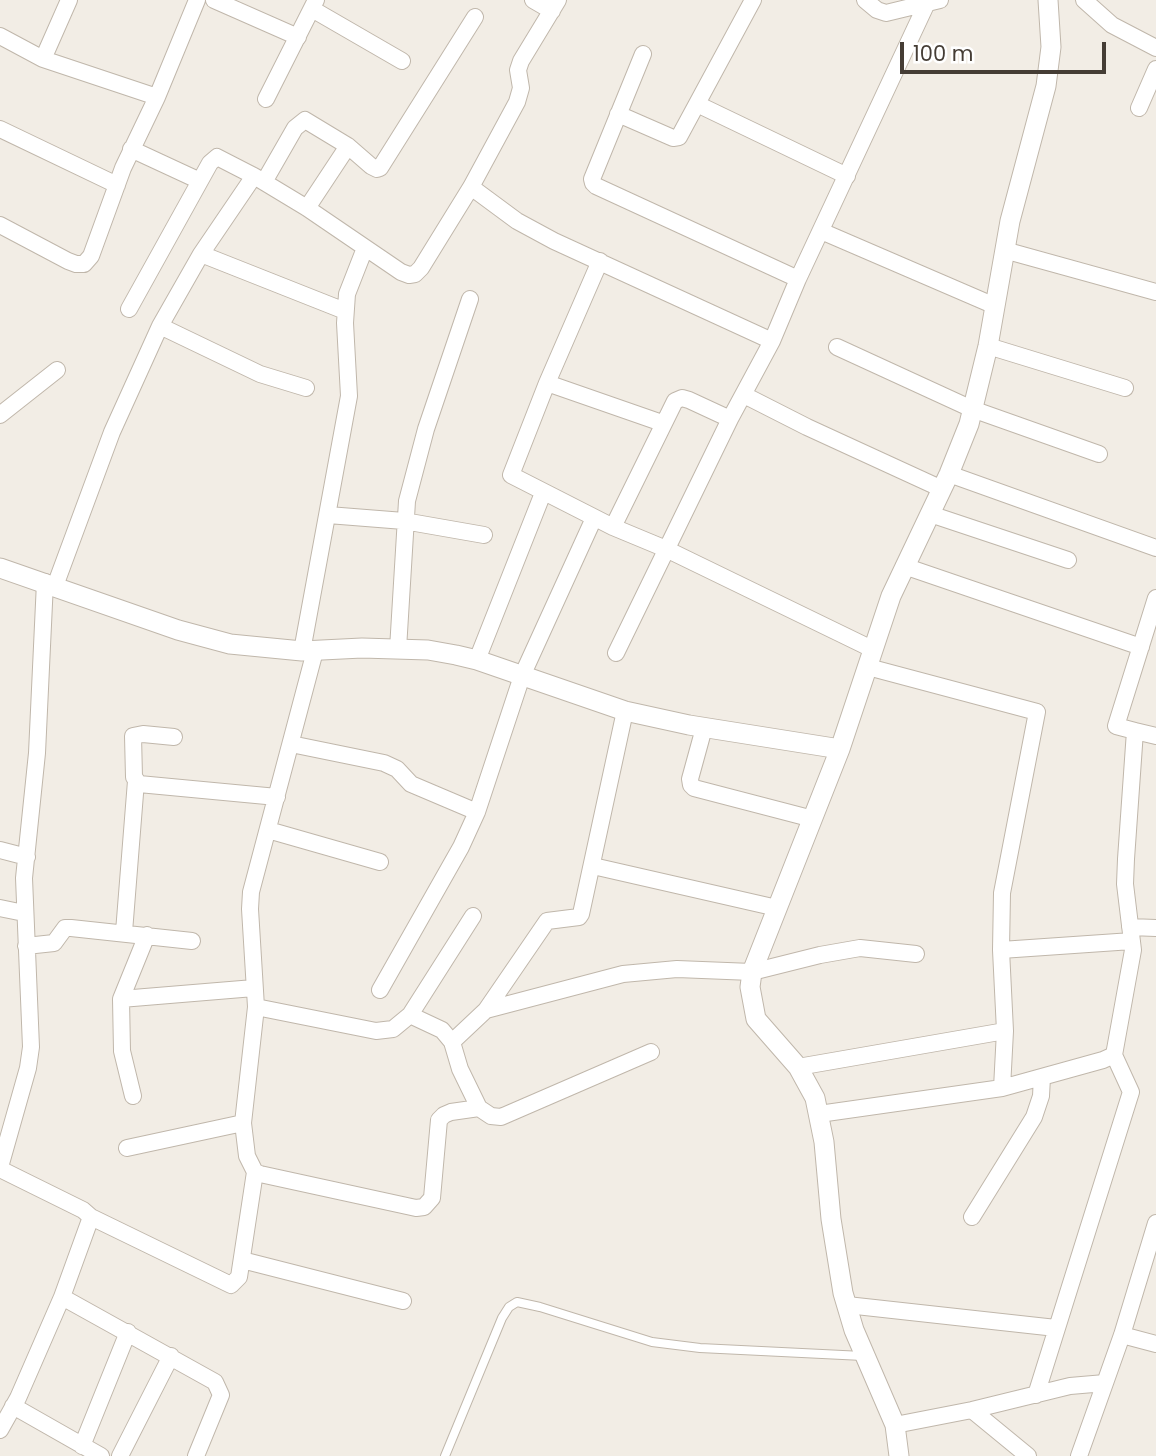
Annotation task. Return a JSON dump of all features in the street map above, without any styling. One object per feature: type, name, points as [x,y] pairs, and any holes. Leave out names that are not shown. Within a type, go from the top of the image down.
[{"type":"street","points":[[43,59],[69,0]]},
{"type":"street","points":[[0,225],[68,261],[84,264],[91,256],[131,149],[157,97],[197,0]]},
{"type":"street","points":[[214,0],[298,37]]},
{"type":"street","points":[[129,309],[200,181],[217,158],[307,208],[401,272],[415,274],[471,187],[517,102],[521,88],[518,70],[555,5],[533,0]]},
{"type":"street","points":[[618,114],[673,138],[679,137],[752,0]]},
{"type":"street","points":[[865,0],[886,13],[933,2]]},
{"type":"street","points":[[899,1456],[895,1425],[847,1305],[835,1254],[815,1098],[798,1067],[756,1019],[750,987],[752,972],[840,750],[904,566],[946,481],[969,424],[988,346],[1018,186],[1046,86],[1051,47],[1048,0]]},
{"type":"street","points":[[1084,0],[1112,25],[1156,48]]},
{"type":"street","points":[[616,653],[730,419],[772,341],[798,279],[933,2]]},
{"type":"street","points":[[266,99],[314,5],[402,61]]},
{"type":"street","points":[[365,248],[351,279],[345,311],[349,396],[308,651],[291,744],[251,892],[256,1007],[243,1123],[247,1156],[253,1170],[239,1277],[231,1285],[91,1217],[83,1210],[0,1168],[29,1059],[24,878],[50,584],[159,326],[201,254],[299,122],[311,122],[348,146],[371,166],[380,168],[475,17]]},
{"type":"street","points":[[0,36],[43,59],[157,97]]},
{"type":"street","points":[[643,54],[592,179],[596,186],[798,279]]},
{"type":"street","points":[[1139,108],[1156,69]]},
{"type":"street","points":[[697,104],[847,176]]},
{"type":"street","points":[[0,129],[117,185]]},
{"type":"street","points":[[307,208],[348,146]]},
{"type":"street","points":[[131,149],[200,181]]},
{"type":"street","points":[[471,187],[534,231],[772,341]]},
{"type":"street","points":[[821,231],[995,306]]},
{"type":"street","points":[[1004,250],[1156,292]]},
{"type":"street","points":[[201,254],[345,311]]},
{"type":"street","points":[[600,261],[547,383],[512,469],[512,475],[594,518],[666,549],[870,658],[1037,712],[1002,894],[1001,950],[1005,1031],[1002,1088]]},
{"type":"street","points":[[398,649],[407,501],[426,429],[470,299]]},
{"type":"street","points":[[159,326],[260,374],[306,388]]},
{"type":"street","points":[[988,346],[1125,388]]},
{"type":"street","points":[[837,347],[972,409],[1099,454]]},
{"type":"street","points":[[0,415],[57,370]]},
{"type":"street","points":[[547,383],[662,423]]},
{"type":"street","points":[[744,395],[807,427],[946,481],[1155,546]]},
{"type":"street","points":[[613,527],[675,401],[682,398],[730,419]]},
{"type":"street","points":[[477,660],[543,493]]},
{"type":"street","points":[[930,514],[1068,560]]},
{"type":"street","points":[[328,515],[404,521],[484,536]]},
{"type":"street","points":[[380,990],[461,847],[477,811],[522,676],[594,518]]},
{"type":"street","points":[[904,566],[1141,647]]},
{"type":"street","points":[[0,568],[210,639],[252,647],[308,651],[362,648],[428,650],[477,660],[625,711],[705,728],[840,750]]},
{"type":"street","points":[[1156,598],[1116,726],[1156,736]]},
{"type":"street","points":[[452,1042],[486,1010],[547,921],[579,917],[593,866],[625,711]]},
{"type":"street","points":[[705,728],[690,779],[694,788],[813,819]]},
{"type":"street","points":[[1036,1395],[1130,1102],[1128,1081],[1114,1055],[1131,963],[1131,934],[1125,884],[1135,731]]},
{"type":"street","points":[[124,932],[136,781],[133,736],[143,734],[174,737]]},
{"type":"street","points":[[291,744],[390,765],[411,783],[477,811]]},
{"type":"street","points":[[136,781],[144,786],[277,797]]},
{"type":"street","points":[[268,830],[380,862]]},
{"type":"street","points":[[0,850],[27,857]]},
{"type":"street","points":[[593,866],[777,908]]},
{"type":"street","points":[[0,908],[24,913]]},
{"type":"street","points":[[256,1007],[376,1031],[393,1029],[410,1015],[473,916]]},
{"type":"street","points":[[26,946],[54,943],[65,928],[192,941]]},
{"type":"street","points":[[1001,950],[1131,934],[1156,928]]},
{"type":"street","points":[[133,1096],[122,1051],[121,999],[147,935]]},
{"type":"street","points":[[486,1010],[623,974],[677,969],[752,972],[860,948],[916,954]]},
{"type":"street","points":[[121,999],[254,988]]},
{"type":"street","points":[[410,1015],[442,1030],[452,1042],[479,1108],[491,1116],[500,1117],[650,1052]]},
{"type":"street","points":[[798,1067],[1005,1031]]},
{"type":"street","points":[[819,1114],[1002,1088],[1114,1055]]},
{"type":"street","points":[[972,1217],[1034,1117],[1041,1096],[1042,1077]]},
{"type":"street","points":[[253,1170],[416,1208],[424,1207],[432,1198],[439,1120],[451,1112],[479,1108]]},
{"type":"street","points":[[127,1147],[243,1123]]},
{"type":"street","points":[[0,1430],[62,1297],[91,1217]]},
{"type":"street","points":[[1079,1456],[1122,1335],[1156,1223]]},
{"type":"street","points":[[242,1260],[403,1301]]},
{"type":"street","points":[[62,1297],[215,1382],[222,1395],[196,1456]]},
{"type":"street","points":[[847,1305],[1056,1328]]},
{"type":"street","points":[[82,1446],[128,1332]]},
{"type":"street","points":[[1122,1335],[1156,1344]]},
{"type":"street","points":[[120,1456],[171,1356]]},
{"type":"street","points":[[895,1425],[972,1410],[1070,1386],[1105,1383]]},
{"type":"street","points":[[13,1406],[101,1456]]},
{"type":"street","points":[[972,1410],[1028,1456]]},
{"type":"lane","points":[[445,1456],[502,1318],[509,1307],[517,1302],[652,1342],[728,1350],[866,1357]]}]
